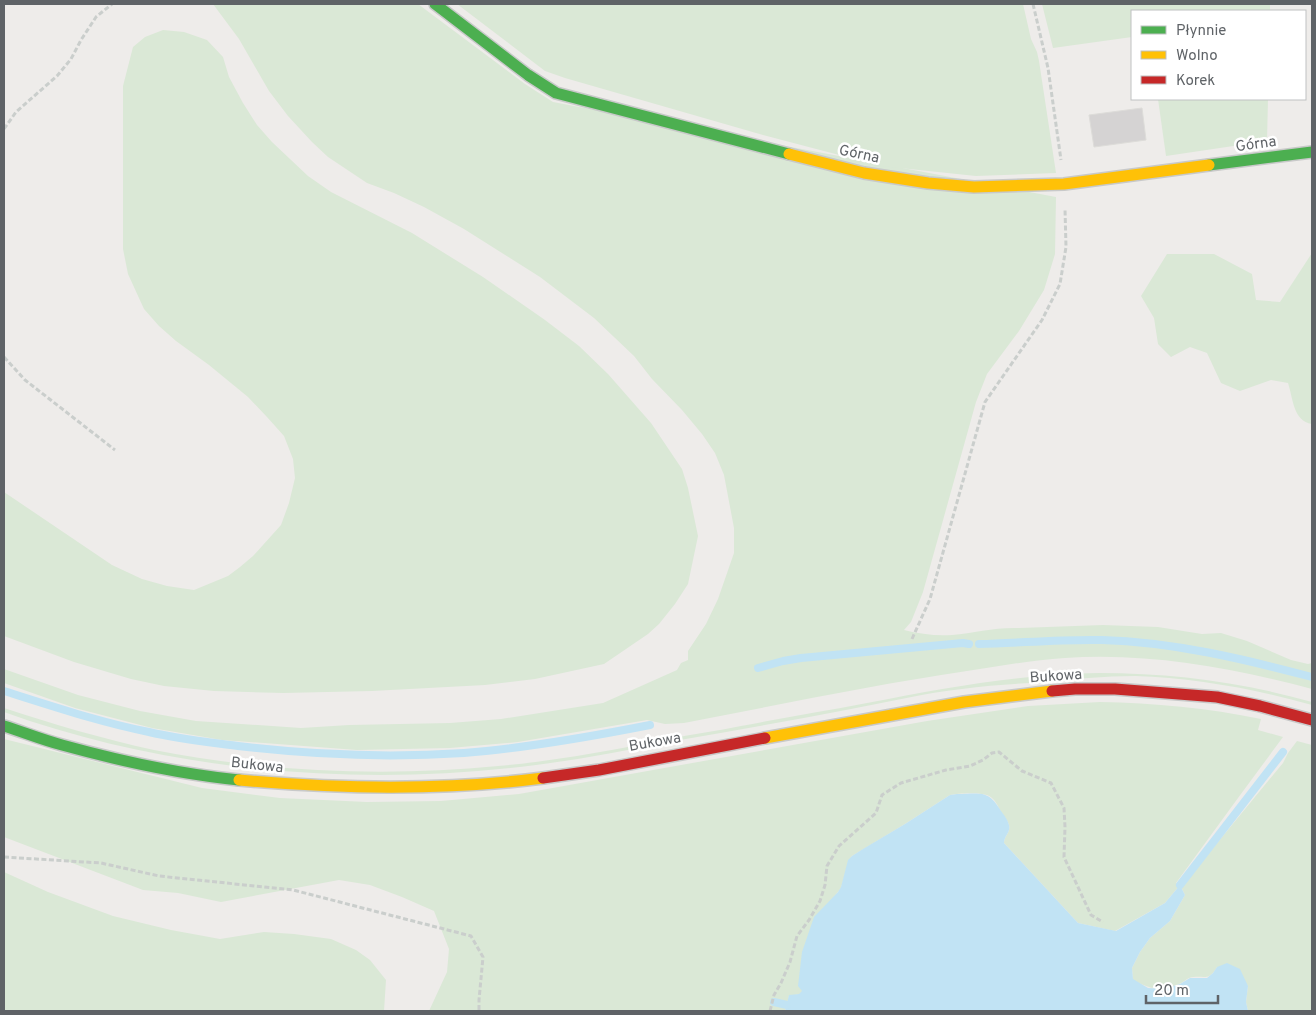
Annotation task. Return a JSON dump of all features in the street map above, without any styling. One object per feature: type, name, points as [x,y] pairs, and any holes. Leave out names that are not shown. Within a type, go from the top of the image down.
[{"type":"street","name":"Górna","points":[[435,4],[528,75],[556,93],[864,173],[928,183],[974,187],[1064,184],[1312,152]]},
{"type":"street","name":"Bukowa","points":[[4,726],[61,745],[182,772],[291,785],[342,788],[406,788],[532,780],[926,709],[1007,696],[1073,690],[1114,689],[1225,698],[1312,720]]},
{"type":"path","points":[[4,129],[16,112],[57,76],[71,59],[96,17],[112,4]]},
{"type":"path","points":[[912,639],[930,599],[985,402],[1042,320],[1060,284],[1066,246],[1064,184],[1048,68],[1033,4]]},
{"type":"path","points":[[4,358],[25,380],[115,450]]},
{"type":"path","points":[[770,1011],[774,995],[784,976],[797,936],[820,901],[827,866],[838,846],[876,813],[882,795],[901,783],[939,771],[970,766],[992,753],[998,752],[1022,772],[1051,782],[1064,808],[1066,827],[1064,857],[1091,915],[1103,922]]},
{"type":"path","points":[[4,857],[101,863],[159,876],[293,890],[471,936],[483,957],[478,1000],[479,1011]]},
{"type":"green space","points":[[213,4],[418,4],[525,84],[553,102],[1056,197],[1055,254],[1044,290],[1019,331],[987,374],[976,402],[923,592],[911,622],[904,630],[916,633],[946,635],[1002,628],[1103,625],[1158,627],[1202,634],[1221,633],[1247,641],[1291,660],[1308,664],[1312,663],[1312,689],[1252,674],[1190,663],[1127,657],[1065,658],[1016,663],[896,682],[684,723],[665,724],[647,720],[518,742],[450,748],[357,750],[222,740],[152,728],[75,708],[4,683],[4,669],[78,695],[140,711],[196,721],[301,728],[450,723],[501,719],[603,703],[677,670],[681,663],[688,660],[688,651],[706,624],[718,599],[734,553],[734,528],[724,475],[715,453],[682,410],[652,379],[634,356],[594,318],[540,277],[464,229],[424,207],[367,183],[328,157],[288,116],[269,91],[239,39]]},
{"type":"green space","points":[[457,4],[1023,4],[1031,39],[1039,61],[1056,173],[976,176],[881,166],[763,135],[545,71]]},
{"type":"green space","points":[[1042,4],[1270,4],[1270,10],[1131,10],[1131,37],[1053,48]]},
{"type":"green space","points":[[163,30],[184,32],[207,40],[223,57],[229,77],[257,125],[308,176],[331,192],[412,233],[483,277],[545,320],[579,346],[608,374],[651,423],[682,469],[698,536],[688,584],[659,624],[648,634],[604,664],[535,679],[485,685],[372,691],[283,693],[214,691],[164,686],[131,679],[74,662],[4,636],[4,492],[112,565],[142,579],[167,586],[194,590],[228,576],[253,556],[281,525],[289,503],[295,478],[293,459],[284,436],[248,397],[159,326],[144,309],[128,274],[123,249],[123,86],[133,47],[145,37]]},
{"type":"green space","points":[[1158,100],[1268,100],[1267,141],[1166,156]]},
{"type":"green space","points":[[1312,253],[1312,424],[1306,422],[1297,414],[1288,383],[1271,380],[1240,391],[1221,383],[1207,353],[1190,347],[1171,357],[1158,344],[1154,318],[1141,296],[1167,254],[1214,254],[1252,274],[1256,300],[1280,302]]},
{"type":"green space","points":[[1099,673],[1180,677],[1233,684],[1312,702],[1312,705],[1247,689],[1157,677],[1088,678],[982,686],[934,693],[554,763],[470,772],[402,775],[267,770],[199,761],[133,749],[67,732],[4,712],[4,708],[116,741],[197,757],[283,768],[369,772],[412,771],[498,766],[563,758],[953,687],[1040,676]]},
{"type":"green space","points":[[1100,702],[1181,707],[1241,715],[1261,719],[1258,730],[1283,737],[1176,883],[1180,885],[1165,903],[1115,931],[1078,923],[1004,843],[1009,825],[993,799],[981,794],[964,793],[950,795],[852,856],[849,860],[841,888],[834,897],[803,991],[800,994],[789,996],[785,1011],[429,1011],[447,972],[449,949],[434,911],[402,897],[370,885],[339,880],[221,902],[178,893],[143,890],[4,837],[4,739],[202,788],[280,798],[367,802],[441,801],[519,794],[927,721],[1028,706]]},
{"type":"green space","points":[[1297,741],[1312,745],[1312,1011],[1248,1011],[1246,1002],[1248,986],[1217,967],[1211,975],[1189,978],[1161,989],[1145,986],[1133,980],[1132,968],[1140,952],[1150,938],[1170,921],[1185,895],[1181,887],[1283,763]]},
{"type":"green space","points":[[4,872],[48,892],[113,916],[171,930],[220,939],[264,932],[331,939],[356,950],[370,960],[386,980],[384,1011],[4,1011]]},
{"type":"water","points":[[983,794],[992,799],[1008,823],[1009,830],[1004,843],[1078,923],[1116,931],[1165,903],[1180,885],[1185,895],[1170,921],[1150,938],[1140,952],[1132,968],[1133,979],[1148,988],[1164,989],[1180,984],[1190,978],[1207,978],[1217,967],[1227,963],[1240,969],[1248,986],[1246,1002],[1248,1011],[785,1011],[789,995],[799,994],[802,991],[798,986],[802,952],[814,917],[841,887],[848,860],[950,795]]},
{"type":"building","points":[[1142,108],[1146,140],[1094,147],[1089,115]]},
{"type":"waterway","points":[[979,644],[1071,640],[1129,641],[1208,653],[1312,677]]},
{"type":"waterway","points":[[758,668],[801,658],[969,644]]},
{"type":"waterway","points":[[4,691],[94,719],[130,728],[193,740],[294,752],[379,755],[464,753],[558,742],[650,725]]},
{"type":"waterway","points":[[1180,885],[1283,752]]},
{"type":"waterway","points":[[774,1002],[787,1005]]},
{"type":"traffic: fast","points":[[435,4],[528,75],[556,93],[789,154]]},
{"type":"traffic: fast","points":[[1209,165],[1312,152]]},
{"type":"traffic: fast","points":[[4,726],[55,743],[128,762],[172,771],[239,780]]},
{"type":"traffic: slow","points":[[789,154],[864,173],[928,183],[974,187],[1064,184],[1209,165]]},
{"type":"traffic: slow","points":[[765,738],[964,702],[1052,691]]},
{"type":"traffic: slow","points":[[239,780],[353,787],[429,787],[543,778]]},
{"type":"traffic: jam","points":[[1052,691],[1115,689],[1217,697],[1312,720]]},
{"type":"traffic: jam","points":[[543,778],[599,770],[765,738]]}]
